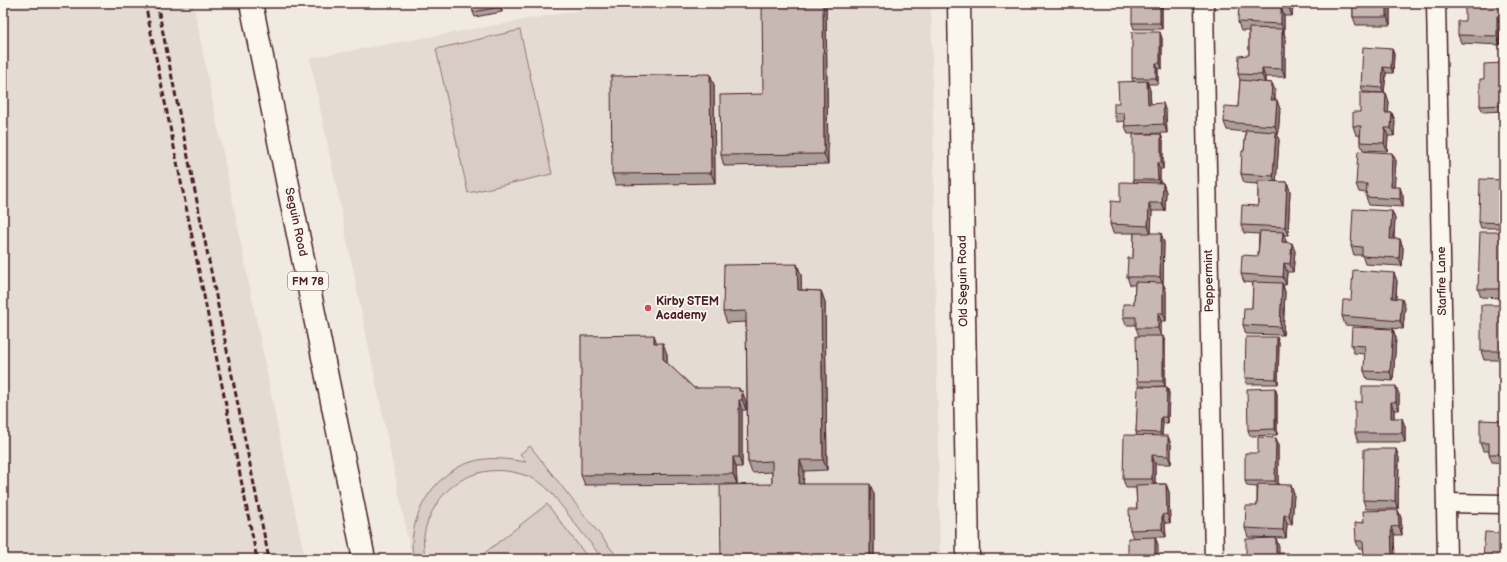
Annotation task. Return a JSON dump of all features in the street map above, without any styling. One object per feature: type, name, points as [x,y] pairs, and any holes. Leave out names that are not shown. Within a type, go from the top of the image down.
[{"type":"main road","name":"Seguin Road","points":[[250,3],[364,559]]},
{"type":"main road","name":"Old Seguin Road","points":[[959,3],[968,559]]},
{"type":"street","name":"Peppermint","points":[[1204,3],[1214,559]]},
{"type":"street","name":"Starfire Lane","points":[[1436,3],[1447,559]]},
{"type":"street","points":[[1447,503],[1504,504]]},
{"type":"shaded area","points":[[3,3],[193,3],[305,559],[3,559]]},
{"type":"shaded area","name":"Kirby STEM Academy","points":[[621,3],[931,3],[940,559],[412,559],[310,58]]},
{"type":"shaded area","points":[[520,30],[552,174],[468,193],[436,49]]},
{"type":"shaded area","points":[[530,446],[619,559],[603,559],[553,495],[541,483],[521,474],[506,471],[491,471],[476,474],[463,479],[451,487],[441,498],[432,512],[425,529],[424,553],[426,559],[414,559],[412,544],[413,531],[417,518],[422,505],[438,483],[459,467],[478,460],[498,459],[526,462],[520,454]]},
{"type":"shaded area","points":[[547,504],[589,559],[477,559]]},
{"type":"building","points":[[472,3],[500,3],[500,7],[473,12]]},
{"type":"building","points":[[762,3],[823,3],[824,154],[721,155],[720,95],[763,94]]},
{"type":"building","points":[[1132,3],[1160,3],[1160,23],[1132,23]]},
{"type":"building","points":[[1239,3],[1290,3],[1289,8],[1281,7],[1281,24],[1238,22]]},
{"type":"building","points":[[1353,3],[1387,3],[1387,17],[1353,17]]},
{"type":"building","points":[[1473,3],[1504,3],[1504,16],[1497,16],[1497,36],[1458,35],[1458,21],[1465,21],[1465,5],[1473,5]]},
{"type":"building","points":[[1249,28],[1282,29],[1282,69],[1262,68],[1262,75],[1238,74],[1239,56],[1249,55]]},
{"type":"building","points":[[1132,32],[1160,32],[1160,63],[1156,63],[1156,78],[1132,78]]},
{"type":"building","points":[[1363,47],[1392,49],[1391,68],[1383,67],[1382,88],[1361,86]]},
{"type":"building","points":[[1504,63],[1504,105],[1480,106],[1480,79],[1484,79],[1484,64]]},
{"type":"building","points":[[710,74],[711,173],[612,174],[611,76]]},
{"type":"building","points":[[1240,80],[1272,83],[1271,100],[1277,100],[1275,126],[1224,122],[1225,106],[1238,107]]},
{"type":"building","points":[[1147,81],[1148,104],[1163,103],[1164,124],[1125,126],[1124,113],[1114,113],[1114,103],[1119,103],[1118,82]]},
{"type":"building","points":[[1360,93],[1386,93],[1385,113],[1392,113],[1391,128],[1385,128],[1384,143],[1360,142],[1361,126],[1353,126],[1353,112],[1360,112]]},
{"type":"building","points":[[1246,130],[1276,132],[1273,176],[1241,174],[1242,151],[1244,151]]},
{"type":"building","points":[[1133,134],[1161,134],[1161,163],[1157,163],[1158,180],[1133,180]]},
{"type":"building","points":[[1358,151],[1392,153],[1391,187],[1400,187],[1400,199],[1366,197],[1367,184],[1356,184]]},
{"type":"building","points":[[1480,179],[1504,180],[1504,223],[1479,222]]},
{"type":"building","points":[[1258,181],[1287,182],[1285,227],[1241,225],[1242,205],[1258,206]]},
{"type":"building","points":[[1120,182],[1163,183],[1162,203],[1149,203],[1148,226],[1110,224],[1111,201],[1120,202]]},
{"type":"building","points":[[1353,209],[1392,211],[1390,239],[1400,239],[1399,258],[1362,256],[1362,247],[1351,246]]},
{"type":"building","points":[[1260,231],[1283,232],[1282,242],[1292,243],[1290,264],[1284,263],[1283,277],[1241,274],[1242,255],[1258,256]]},
{"type":"building","points":[[1480,232],[1504,232],[1504,289],[1478,289]]},
{"type":"building","points":[[1134,233],[1161,233],[1160,277],[1127,277],[1128,258],[1133,258]]},
{"type":"building","points":[[797,264],[798,290],[821,291],[823,460],[800,460],[799,484],[870,484],[870,559],[721,559],[720,485],[772,484],[772,461],[748,462],[746,311],[723,312],[724,265]]},
{"type":"building","points":[[1353,270],[1394,273],[1392,298],[1402,299],[1400,321],[1342,316],[1343,300],[1351,300]]},
{"type":"building","points":[[1135,282],[1163,283],[1163,313],[1158,313],[1158,328],[1136,328],[1136,317],[1123,317],[1123,304],[1134,304]]},
{"type":"building","points":[[1253,282],[1282,283],[1280,327],[1243,325],[1244,308],[1252,308]]},
{"type":"building","points":[[1481,305],[1503,305],[1504,351],[1481,351]]},
{"type":"building","points":[[1352,327],[1393,329],[1390,372],[1364,371],[1365,346],[1351,345]]},
{"type":"building","points":[[654,335],[654,343],[663,343],[663,359],[694,388],[739,388],[739,391],[742,391],[742,400],[739,400],[739,457],[733,457],[733,474],[581,475],[581,336]]},
{"type":"building","points":[[1136,336],[1163,336],[1163,381],[1137,381]]},
{"type":"building","points":[[1246,337],[1277,337],[1276,379],[1245,378]]},
{"type":"building","points":[[1138,386],[1167,387],[1166,417],[1161,417],[1160,433],[1136,432]]},
{"type":"building","points":[[1362,386],[1396,386],[1396,402],[1391,402],[1391,418],[1402,418],[1402,433],[1355,433],[1355,402],[1362,402]]},
{"type":"building","points":[[1275,388],[1275,429],[1248,430],[1247,389]]},
{"type":"building","points":[[1480,420],[1504,421],[1504,454],[1489,454],[1489,443],[1480,443]]},
{"type":"building","points":[[1124,435],[1168,436],[1168,456],[1152,455],[1152,479],[1123,479]]},
{"type":"building","points":[[1258,437],[1276,438],[1275,481],[1245,481],[1245,453],[1258,453]]},
{"type":"building","points":[[1364,449],[1396,449],[1395,501],[1363,500]]},
{"type":"building","points":[[1166,484],[1167,514],[1162,515],[1162,529],[1130,530],[1129,509],[1137,509],[1136,485]]},
{"type":"building","points":[[1258,484],[1291,485],[1289,516],[1284,515],[1283,530],[1245,528],[1246,506],[1257,506]]},
{"type":"building","points":[[1398,510],[1399,526],[1391,527],[1392,555],[1364,556],[1363,541],[1356,541],[1355,523],[1364,522],[1363,511]]},
{"type":"building","points":[[1485,532],[1504,533],[1504,559],[1483,559]]},
{"type":"building","points":[[1155,537],[1155,559],[1128,559],[1128,538]]},
{"type":"building","points":[[1276,538],[1276,553],[1288,553],[1288,559],[1246,559],[1246,539]]},
{"type":"railway","points":[[145,3],[257,559]]},
{"type":"railway","points":[[157,3],[269,559]]},
{"type":"place","name":"Kirby STEM Academy","points":[[648,308]]}]
